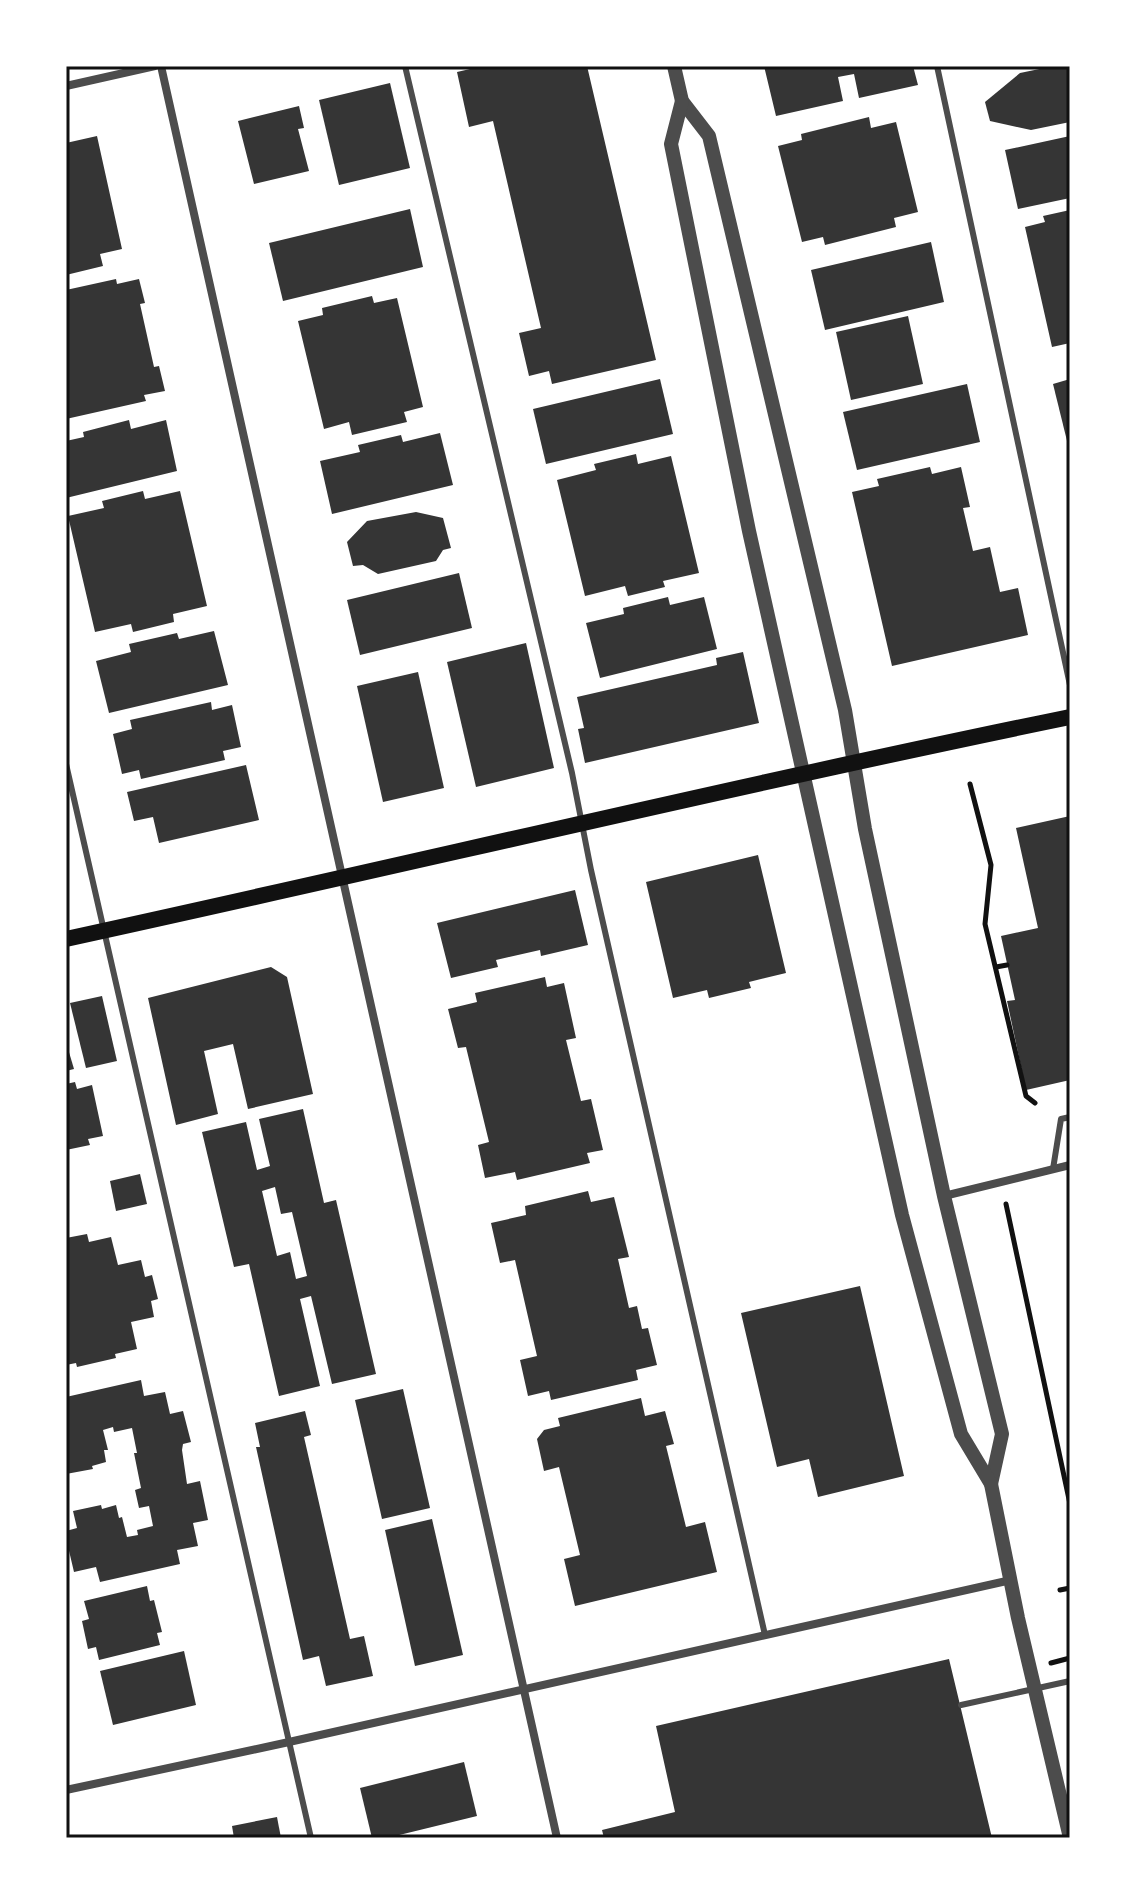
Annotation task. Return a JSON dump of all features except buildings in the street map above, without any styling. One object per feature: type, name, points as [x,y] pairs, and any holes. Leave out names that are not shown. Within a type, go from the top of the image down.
[{"type":"main road","points":[[66,939],[583,825],[853,761],[1070,717]]},
{"type":"street","points":[[66,86],[158,66],[557,1838]]},
{"type":"street","points":[[674,66],[682,101],[709,136],[845,710],[865,829],[944,1196],[1002,1434],[991,1484]]},
{"type":"street","points":[[682,101],[671,144],[749,531],[906,1229],[961,1434],[991,1484],[1070,1838]]},
{"type":"street","points":[[944,1196],[1070,1165]]},
{"type":"street","points":[[66,1790],[1011,1580]]},
{"type":"lane","points":[[405,66],[583,825],[765,1635]]},
{"type":"lane","points":[[937,66],[1070,685]]},
{"type":"lane","points":[[66,764],[311,1838]]},
{"type":"lane","points":[[1053,1169],[1061,1119],[1070,1117]]},
{"type":"lane","points":[[961,1705],[1070,1681]]},
{"type":"path","points":[[970,784],[991,865],[985,924],[1026,1096],[1035,1103]]},
{"type":"path","points":[[996,967],[1007,965]]},
{"type":"path","points":[[1006,1204],[1070,1504]]},
{"type":"path","points":[[1060,1590],[1070,1588]]}]
